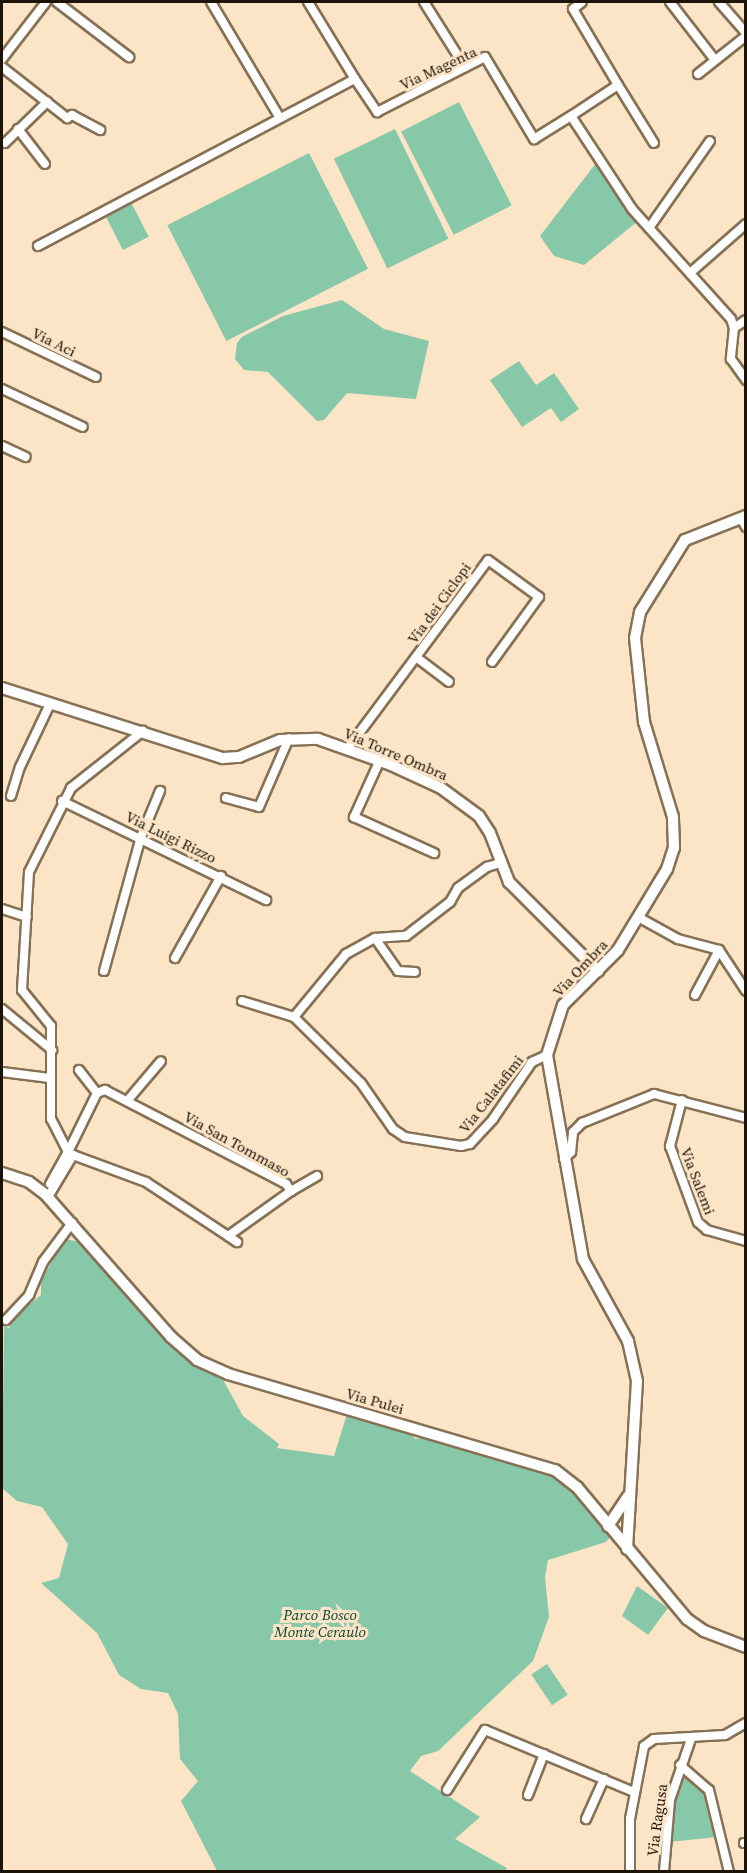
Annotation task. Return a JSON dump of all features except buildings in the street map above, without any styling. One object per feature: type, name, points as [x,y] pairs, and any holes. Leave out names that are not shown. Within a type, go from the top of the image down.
[{"type":"main road","name":"Via Ombra","points":[[622,1511],[628,1496],[638,1396],[634,1363],[623,1331],[586,1269],[564,1159],[547,1055],[563,1005],[618,950],[667,869],[675,839],[670,803],[644,722],[635,638],[640,612],[685,540],[744,520]]},
{"type":"main road","name":"Via Torre Ombra","points":[[2,688],[223,758],[239,757],[289,738],[318,739],[380,760],[460,799],[484,824],[500,863],[518,892],[598,971]]},
{"type":"main road","name":"Via Pulei","points":[[2,1173],[29,1182],[46,1196],[171,1337],[197,1360],[228,1374],[545,1465],[566,1477],[694,1626],[746,1647]]},
{"type":"main road","points":[[595,1509],[622,1511]]},
{"type":"main road","points":[[608,1526],[622,1511]]},
{"type":"main road","points":[[622,1511],[627,1549]]},
{"type":"street","points":[[2,59],[46,2]]},
{"type":"street","points":[[57,2],[129,57]]},
{"type":"street","points":[[211,2],[280,118]]},
{"type":"street","points":[[38,246],[356,79],[308,2]]},
{"type":"street","points":[[424,2],[465,67]]},
{"type":"street","points":[[582,2],[573,9],[654,143]]},
{"type":"street","points":[[670,2],[715,60]]},
{"type":"street","points":[[698,74],[746,34],[719,2]]},
{"type":"street","name":"Via Magenta","points":[[356,79],[377,112],[485,57],[534,139],[571,116]]},
{"type":"street","points":[[2,67],[67,118],[72,115],[100,130]]},
{"type":"street","points":[[618,85],[571,116],[649,228],[724,311],[734,328],[731,360],[746,380]]},
{"type":"street","points":[[5,143],[47,102]]},
{"type":"street","points":[[18,129],[45,164]]},
{"type":"street","points":[[649,228],[710,141]]},
{"type":"street","points":[[690,273],[746,224]]},
{"type":"street","points":[[734,328],[746,320]]},
{"type":"street","name":"Via Aci","points":[[2,332],[96,377]]},
{"type":"street","points":[[2,389],[83,427]]},
{"type":"street","points":[[2,446],[26,457]]},
{"type":"street","name":"Via dei Ciclopi","points":[[348,748],[488,560],[539,597],[492,662]]},
{"type":"street","points":[[416,657],[449,682]]},
{"type":"street","points":[[11,796],[20,767],[50,704]]},
{"type":"street","points":[[143,731],[71,788],[32,859],[22,990],[50,1023],[51,1119],[70,1154],[146,1182],[237,1242]]},
{"type":"street","points":[[226,798],[259,807],[289,738]]},
{"type":"street","points":[[380,760],[354,817],[434,853]]},
{"type":"street","points":[[104,971],[141,837],[160,791]]},
{"type":"street","name":"Via Luigi Rizzo","points":[[62,801],[141,837],[266,900]]},
{"type":"street","points":[[242,1001],[294,1017],[346,954],[375,938],[406,936],[450,902],[458,888],[487,867],[500,863]]},
{"type":"street","points":[[175,958],[221,876]]},
{"type":"street","points":[[2,909],[27,917]]},
{"type":"street","points":[[638,917],[678,939],[719,950],[746,991]]},
{"type":"street","points":[[375,938],[398,971],[415,972]]},
{"type":"street","points":[[695,995],[719,950]]},
{"type":"street","points":[[2,1009],[52,1050]]},
{"type":"street","name":"Via Calatafimi","points":[[294,1017],[361,1083],[393,1129],[405,1137],[461,1146],[470,1144],[493,1119],[532,1062],[547,1055]]},
{"type":"street","points":[[127,1101],[161,1061]]},
{"type":"street","points":[[46,1196],[70,1154],[97,1093],[79,1070]]},
{"type":"street","points":[[2,1072],[50,1078]]},
{"type":"street","name":"Via San Tommaso","points":[[97,1093],[105,1090],[286,1184],[291,1191],[228,1236]]},
{"type":"street","points":[[564,1159],[571,1152],[573,1132],[582,1124],[654,1094],[746,1118]]},
{"type":"street","name":"Via Salemi","points":[[682,1100],[670,1146],[698,1222],[707,1230],[746,1241]]},
{"type":"street","points":[[291,1191],[317,1176]]},
{"type":"street","points":[[6,1320],[29,1296],[43,1262],[72,1224]]},
{"type":"street","points":[[630,1872],[634,1792],[641,1752],[648,1741],[725,1735],[745,1724]]},
{"type":"street","points":[[447,1790],[485,1730],[634,1792]]},
{"type":"street","name":"Via Ragusa","points":[[664,1872],[670,1800],[680,1765],[691,1739]]},
{"type":"street","points":[[528,1795],[544,1754]]},
{"type":"street","points":[[680,1765],[709,1790],[729,1872]]},
{"type":"street","points":[[586,1819],[604,1779]]},
{"type":"green space","points":[[459,102],[512,205],[454,235],[401,132]]},
{"type":"green space","points":[[395,129],[448,239],[387,268],[334,159]]},
{"type":"green space","points":[[309,153],[368,269],[226,341],[167,225]]},
{"type":"green space","points":[[596,163],[638,221],[584,265],[554,256],[540,236]]},
{"type":"green space","points":[[131,202],[149,237],[123,250],[105,215]]},
{"type":"green space","points":[[342,300],[384,329],[429,341],[416,399],[347,393],[324,420],[317,421],[268,372],[244,370],[235,359],[237,343],[242,337],[283,316]]},
{"type":"green space","points":[[519,361],[536,385],[554,373],[579,409],[561,422],[551,408],[522,427],[490,380]]},
{"type":"green space","name":"Parco Bosco Monte Ceraulo","points":[[65,1239],[80,1242],[186,1358],[221,1376],[243,1416],[279,1444],[277,1448],[334,1456],[347,1414],[411,1433],[415,1439],[427,1437],[549,1472],[566,1484],[610,1537],[606,1542],[548,1560],[545,1577],[549,1617],[533,1661],[438,1751],[421,1756],[410,1771],[480,1817],[455,1839],[507,1868],[505,1871],[217,1871],[181,1801],[198,1781],[180,1759],[178,1714],[168,1693],[141,1689],[119,1675],[97,1633],[41,1583],[59,1578],[68,1544],[42,1507],[17,1501],[2,1488],[4,1326],[9,1328],[12,1319],[41,1295],[41,1280]]},
{"type":"green space","points":[[637,1586],[668,1608],[648,1635],[622,1616]]},
{"type":"green space","points":[[547,1664],[568,1695],[552,1705],[531,1675]]},
{"type":"green space","points":[[684,1771],[708,1791],[717,1837],[669,1842],[673,1806]]}]
